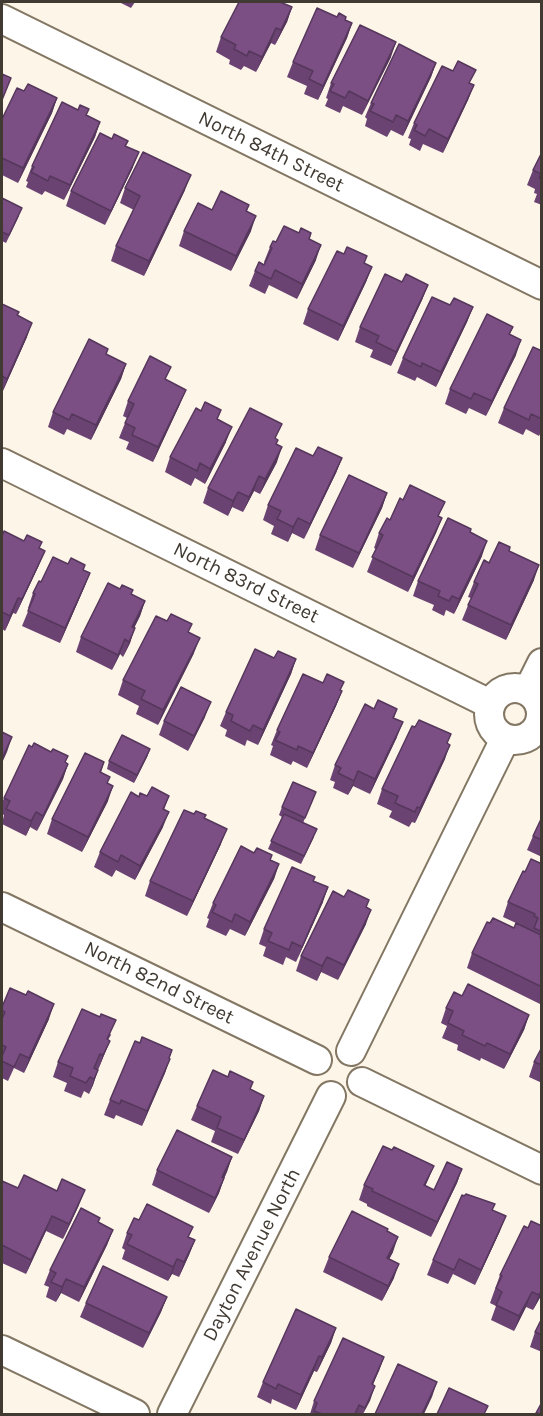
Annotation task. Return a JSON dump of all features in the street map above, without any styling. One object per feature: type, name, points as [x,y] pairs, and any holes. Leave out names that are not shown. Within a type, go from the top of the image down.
[{"type":"street","name":"North 84th Street","points":[[2,19],[542,285]]},
{"type":"street","name":"North 83rd Street","points":[[2,463],[490,704]]},
{"type":"street","points":[[528,691],[542,663]]},
{"type":"street","points":[[508,688],[528,691],[538,702],[541,711],[539,729],[523,739],[505,739],[492,728],[489,720],[490,704],[495,697],[508,688]]},
{"type":"street","points":[[351,1051],[505,739]]},
{"type":"street","name":"North 82nd Street","points":[[2,907],[317,1060]]},
{"type":"street","points":[[337,1047],[351,1051],[363,1065],[362,1082],[351,1095],[331,1096],[321,1090],[316,1083],[314,1068],[317,1060],[322,1054],[337,1047]]},
{"type":"street","points":[[362,1082],[542,1170]]},
{"type":"street","name":"Dayton Avenue North","points":[[172,1414],[331,1096]]},
{"type":"street","points":[[2,1350],[135,1414]]},
{"type":"building","points":[[239,2],[280,2],[292,7],[281,30],[276,28],[262,57],[249,51],[247,56],[234,49],[236,45],[221,37]]},
{"type":"building","points":[[317,8],[337,17],[339,13],[346,17],[345,20],[352,23],[323,86],[309,79],[313,71],[293,62]]},
{"type":"building","points":[[360,25],[396,42],[368,101],[349,91],[345,98],[330,91],[334,84],[331,83]]},
{"type":"building","points":[[399,44],[436,63],[408,121],[396,115],[393,122],[370,111],[374,104],[371,103]]},
{"type":"building","points":[[458,61],[476,70],[469,83],[474,85],[448,139],[429,129],[425,136],[414,130],[417,125],[414,123],[442,66],[453,71]]},
{"type":"building","points":[[2,74],[11,78],[2,100]]},
{"type":"building","points":[[28,84],[57,98],[23,168],[2,158],[2,119],[17,88],[24,91]]},
{"type":"building","points":[[62,102],[78,110],[80,105],[89,109],[86,115],[100,122],[70,185],[50,176],[48,181],[31,172]]},
{"type":"building","points":[[100,133],[112,139],[114,134],[128,141],[125,146],[139,152],[111,211],[71,191]]},
{"type":"building","points":[[143,152],[191,175],[149,261],[116,246],[140,196],[125,188]]},
{"type":"building","points":[[542,152],[542,179],[539,178],[541,174],[533,170]]},
{"type":"building","points":[[221,191],[249,205],[246,211],[256,216],[236,256],[184,231],[198,203],[212,210]]},
{"type":"building","points":[[2,198],[22,208],[9,235],[2,232]]},
{"type":"building","points":[[284,226],[299,233],[301,228],[311,233],[309,239],[321,245],[302,284],[275,270],[271,279],[255,271],[259,262],[264,265],[273,241],[276,242]]},
{"type":"building","points":[[347,247],[367,256],[364,263],[372,267],[343,326],[308,309],[337,251],[344,254]]},
{"type":"building","points":[[385,274],[402,282],[406,274],[428,285],[396,352],[376,342],[379,336],[360,327]]},
{"type":"building","points":[[432,297],[450,305],[454,298],[473,307],[441,372],[422,363],[421,367],[403,358]]},
{"type":"building","points":[[2,304],[19,312],[17,315],[32,323],[7,379],[2,376]]},
{"type":"building","points":[[487,314],[513,327],[509,334],[521,340],[492,401],[474,393],[471,399],[450,389]]},
{"type":"building","points":[[89,339],[108,349],[106,354],[126,364],[96,425],[72,414],[69,420],[53,412]]},
{"type":"building","points":[[533,347],[542,351],[542,419],[531,414],[529,420],[504,408]]},
{"type":"building","points":[[150,356],[171,367],[165,379],[186,390],[158,447],[132,435],[135,428],[125,423],[134,404],[128,401]]},
{"type":"building","points":[[205,402],[221,410],[217,419],[232,427],[210,469],[200,463],[197,471],[170,457],[196,408],[201,411]]},
{"type":"building","points":[[250,408],[282,424],[275,438],[278,440],[276,444],[282,447],[265,479],[259,476],[249,497],[238,492],[233,501],[208,488]]},
{"type":"building","points":[[318,447],[342,458],[310,524],[298,518],[293,527],[277,519],[281,511],[268,505],[296,448],[313,456]]},
{"type":"building","points":[[349,475],[387,493],[359,553],[320,535]]},
{"type":"building","points":[[410,485],[445,502],[438,516],[442,518],[413,577],[372,557],[383,535],[379,533],[387,518],[390,520],[400,498],[403,500]]},
{"type":"building","points":[[448,518],[471,529],[470,532],[487,541],[459,599],[452,596],[449,601],[438,596],[440,591],[418,581]]},
{"type":"building","points":[[4,531],[24,541],[27,535],[42,542],[39,548],[45,551],[22,599],[18,598],[10,616],[2,612],[2,536]]},
{"type":"building","points":[[499,542],[510,547],[509,551],[539,565],[511,625],[468,605],[478,584],[474,582],[484,560],[489,563]]},
{"type":"building","points":[[53,557],[68,564],[71,558],[85,565],[83,570],[90,573],[65,628],[28,611],[35,594],[33,593]]},
{"type":"building","points":[[108,583],[120,589],[122,585],[133,590],[131,594],[145,601],[132,627],[135,628],[129,642],[125,639],[118,655],[81,637]]},
{"type":"building","points":[[171,614],[192,624],[188,632],[200,638],[163,710],[141,699],[145,691],[123,680],[156,616],[167,621]]},
{"type":"building","points":[[255,649],[274,658],[278,651],[296,659],[263,730],[253,725],[250,731],[231,721],[233,715],[226,712]]},
{"type":"building","points":[[303,674],[323,683],[327,674],[344,682],[313,753],[298,746],[297,750],[275,740],[280,732],[277,730]]},
{"type":"building","points":[[181,687],[211,702],[194,736],[164,721]]},
{"type":"building","points":[[378,700],[397,709],[393,718],[403,722],[375,779],[358,771],[354,781],[338,773],[341,768],[335,765],[365,704],[374,709]]},
{"type":"building","points":[[419,720],[451,734],[447,743],[450,745],[420,808],[417,807],[415,812],[395,803],[398,796],[382,789],[412,726],[415,727]]},
{"type":"building","points":[[2,732],[12,737],[2,758]]},
{"type":"building","points":[[122,735],[150,749],[137,775],[109,761]]},
{"type":"building","points":[[34,743],[51,752],[53,749],[68,756],[65,762],[68,764],[43,816],[36,812],[31,821],[6,809],[10,801],[4,798],[29,745],[32,747]]},
{"type":"building","points":[[85,753],[104,762],[100,772],[110,777],[107,783],[113,786],[88,837],[52,819]]},
{"type":"building","points":[[293,782],[316,792],[305,818],[282,807]]},
{"type":"building","points":[[152,787],[169,796],[163,809],[169,812],[140,866],[121,855],[118,862],[100,852],[131,792],[139,797],[140,793],[147,796]]},
{"type":"building","points":[[184,810],[206,815],[204,818],[227,829],[193,901],[150,881]]},
{"type":"building","points":[[284,814],[317,829],[304,856],[271,841]]},
{"type":"building","points":[[542,817],[542,840],[533,836]]},
{"type":"building","points":[[241,846],[254,853],[257,848],[272,855],[270,860],[279,864],[250,922],[235,914],[232,922],[212,912],[216,905],[213,903]]},
{"type":"building","points":[[531,859],[542,864],[542,932],[534,928],[538,918],[534,916],[535,914],[508,902]]},
{"type":"building","points":[[292,867],[315,877],[313,881],[328,887],[302,947],[292,942],[289,950],[268,941],[272,933],[264,929]]},
{"type":"building","points":[[348,890],[369,900],[366,907],[371,910],[344,965],[327,957],[322,966],[301,956],[333,891],[344,897]]},
{"type":"building","points":[[493,918],[514,928],[516,923],[541,935],[542,987],[472,953],[487,922],[490,923]]},
{"type":"building","points":[[468,984],[529,1015],[510,1054],[462,1035],[464,1031],[448,1023],[453,1011],[446,1008],[454,992],[462,996]]},
{"type":"building","points":[[10,988],[26,995],[28,991],[54,1004],[29,1058],[20,1054],[14,1067],[2,1061],[6,1047],[2,1045],[2,1019],[5,1012],[2,1007]]},
{"type":"building","points":[[82,1009],[100,1017],[101,1014],[116,1020],[107,1039],[110,1041],[103,1055],[100,1054],[94,1068],[98,1070],[94,1079],[90,1077],[86,1083],[70,1076],[73,1068],[58,1062]]},
{"type":"building","points":[[142,1037],[172,1050],[147,1111],[121,1100],[120,1104],[110,1100],[135,1041],[140,1043]]},
{"type":"building","points":[[542,1047],[542,1065],[534,1062]]},
{"type":"building","points":[[213,1070],[228,1077],[230,1071],[253,1082],[250,1089],[264,1096],[244,1140],[217,1128],[221,1117],[197,1106]]},
{"type":"building","points":[[177,1130],[232,1157],[215,1198],[157,1170]]},
{"type":"building","points":[[383,1146],[392,1150],[394,1147],[434,1166],[424,1185],[434,1190],[447,1162],[462,1169],[437,1222],[364,1185]]},
{"type":"building","points":[[24,1175],[57,1191],[62,1179],[85,1190],[69,1224],[52,1216],[31,1260],[2,1245],[2,1181],[18,1188]]},
{"type":"building","points":[[466,1194],[495,1204],[492,1210],[506,1216],[481,1270],[459,1259],[454,1270],[433,1260],[462,1195]]},
{"type":"building","points":[[147,1204],[193,1227],[188,1237],[195,1240],[184,1262],[177,1259],[173,1267],[127,1244],[132,1235],[127,1233],[134,1218],[139,1220]]},
{"type":"building","points":[[81,1208],[100,1218],[98,1222],[113,1230],[84,1287],[66,1279],[62,1287],[51,1282],[56,1273],[50,1270]]},
{"type":"building","points":[[352,1211],[388,1229],[387,1231],[398,1237],[387,1258],[399,1264],[388,1286],[329,1257]]},
{"type":"building","points":[[531,1221],[542,1226],[542,1290],[539,1295],[532,1292],[519,1316],[496,1305],[502,1292],[496,1288],[524,1226],[528,1228]]},
{"type":"building","points":[[103,1266],[167,1297],[149,1333],[86,1303]]},
{"type":"building","points":[[296,1309],[336,1328],[322,1357],[319,1356],[301,1395],[278,1384],[276,1389],[263,1382]]},
{"type":"building","points":[[542,1318],[542,1335],[535,1332]]},
{"type":"building","points":[[343,1338],[384,1357],[372,1384],[375,1386],[365,1408],[359,1405],[355,1414],[322,1414],[314,1411],[317,1403],[314,1401]]},
{"type":"building","points":[[398,1364],[437,1382],[422,1414],[375,1414]]},
{"type":"building","points":[[449,1388],[488,1406],[484,1414],[437,1414]]},
{"type":"building","points":[[542,1402],[542,1414],[536,1413]]}]
